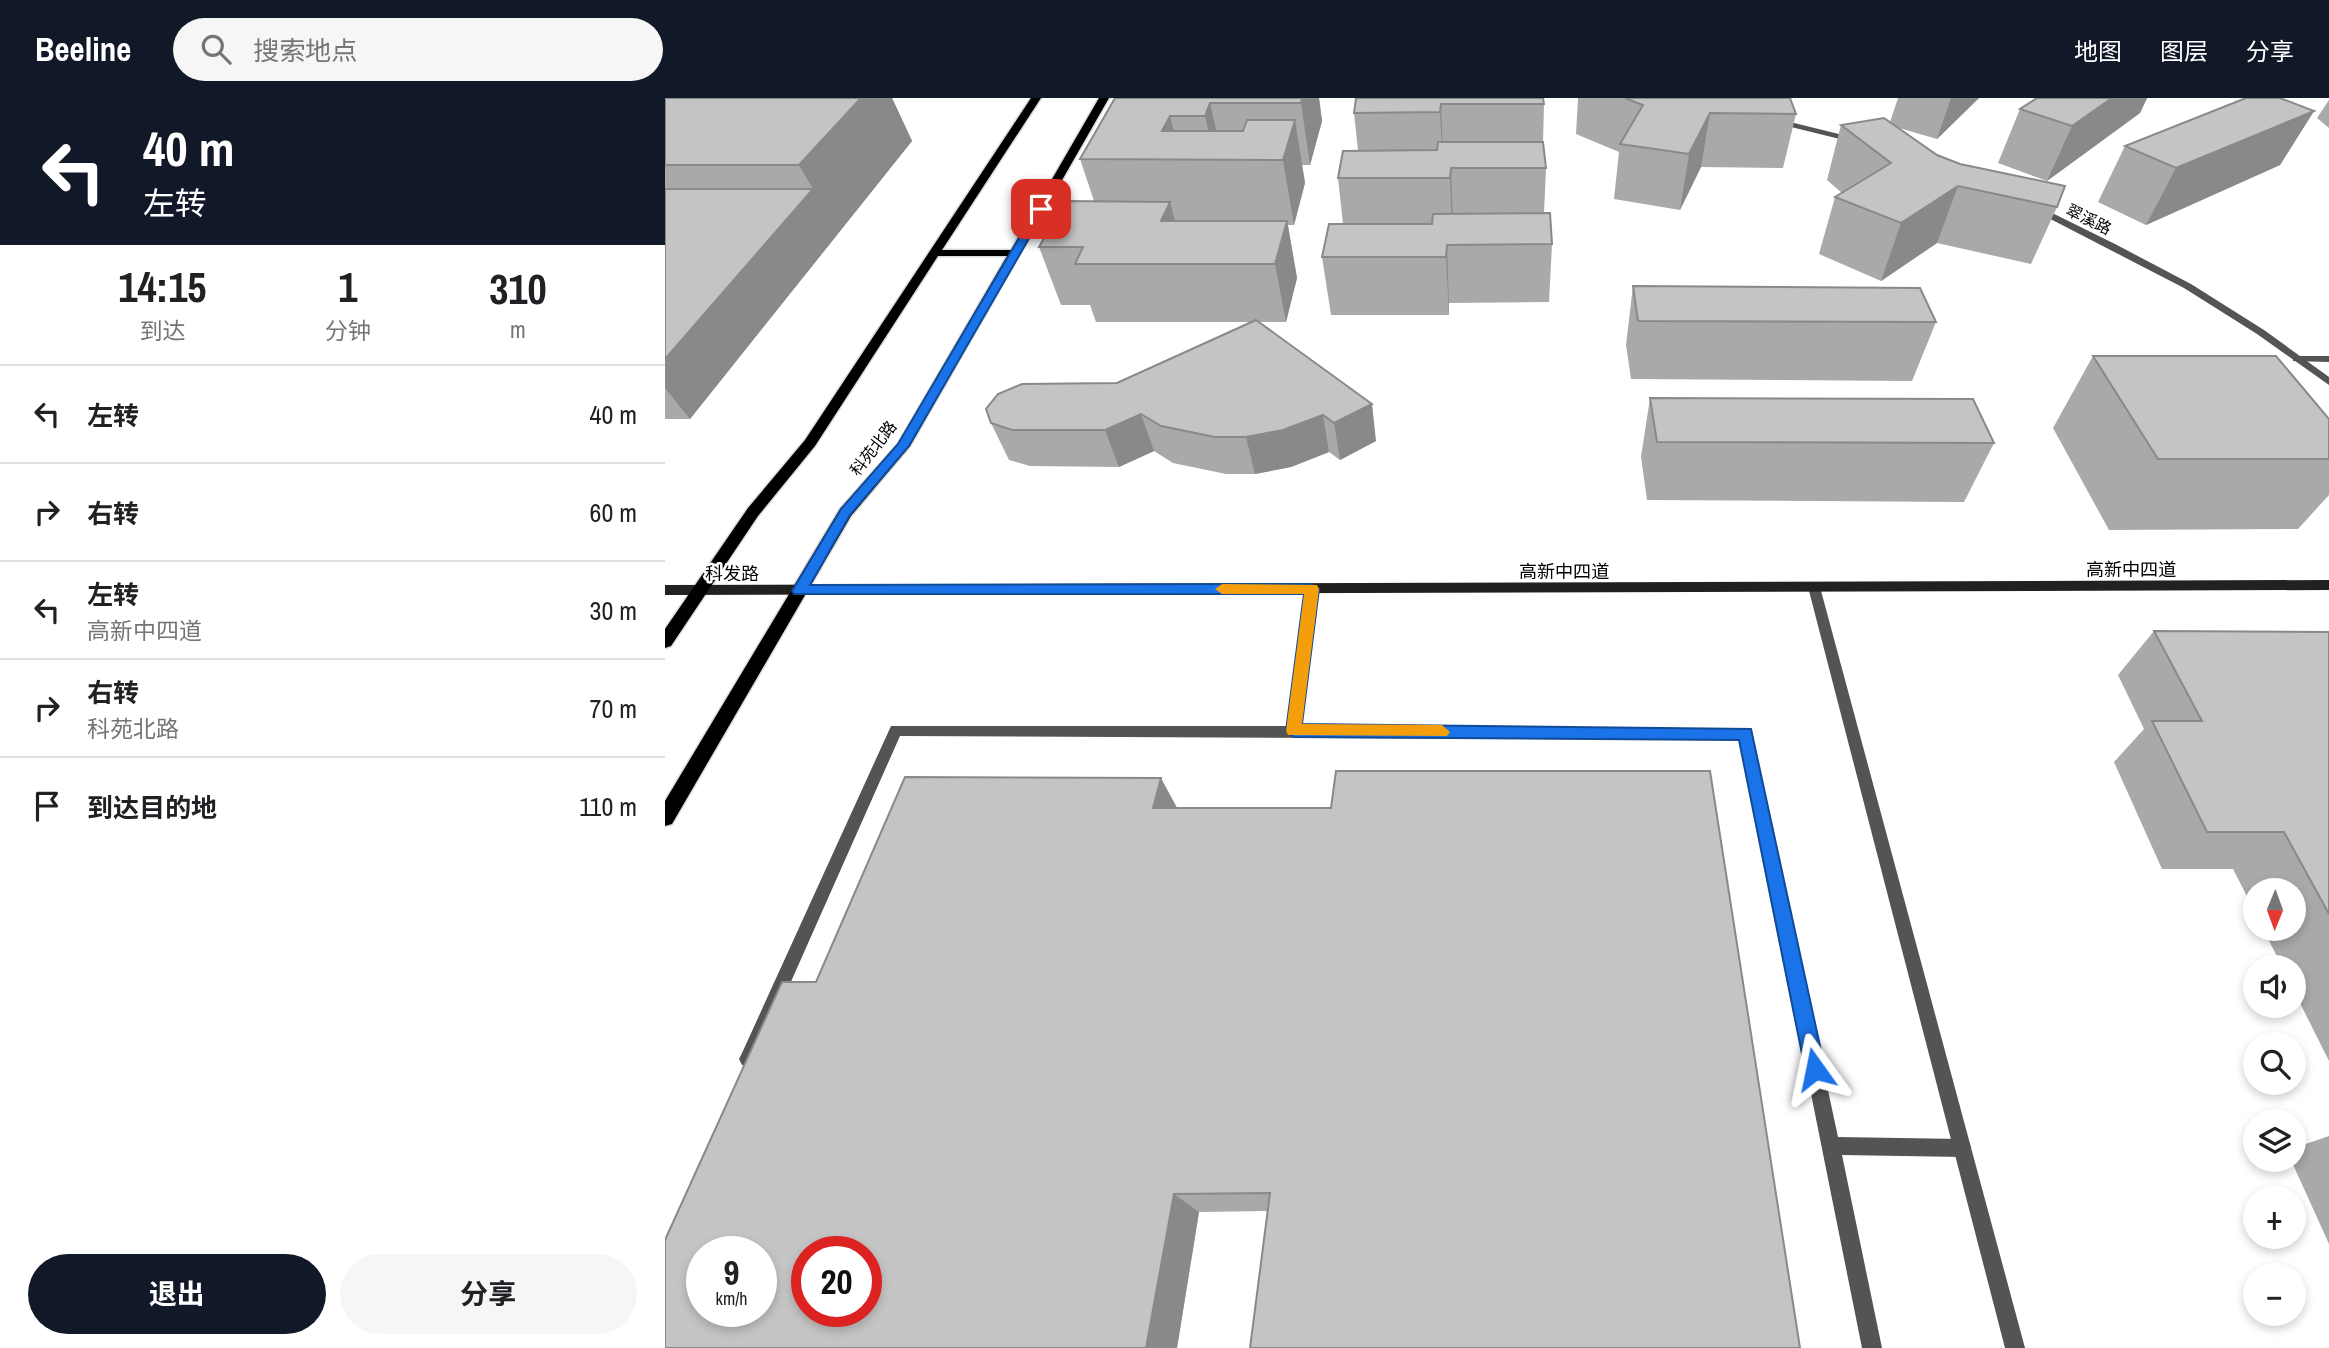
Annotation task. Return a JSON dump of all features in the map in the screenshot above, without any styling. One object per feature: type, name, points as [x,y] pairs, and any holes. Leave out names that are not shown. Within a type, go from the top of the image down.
[{"type":"main road","points":[[665,642],[753,512],[810,443],[1036,98]]},
{"type":"main road","name":"科苑北路","points":[[665,818],[845,513],[903,446],[1104,98]]},
{"type":"main road","points":[[936,253],[1016,253]]},
{"type":"main road","name":"高新中四道","points":[[799,591],[2329,585]]},
{"type":"main road","name":"科发路","points":[[665,590],[799,591]]},
{"type":"street","points":[[1759,116],[1870,145]]},
{"type":"street","name":"翠溪路","points":[[2022,202],[2118,248],[2184,286],[2329,382]]},
{"type":"street","points":[[2297,359],[2329,359]]},
{"type":"street","points":[[1814,587],[2015,1348]]},
{"type":"street","points":[[1294,731],[1311,589]]},
{"type":"street","points":[[738,1080],[896,730],[1745,734],[1872,1348]]},
{"type":"street","points":[[1831,1146],[1962,1148]]},
{"type":"building","points":[[665,98],[861,98],[799,165],[665,165]]},
{"type":"building","points":[[1115,98],[1302,98],[1301,103],[1210,103],[1205,116],[1170,116],[1162,131],[1243,131],[1247,120],[1295,120],[1283,160],[1080,159]]},
{"type":"building","points":[[1356,98],[1543,98],[1544,104],[1441,104],[1440,112],[1354,113]]},
{"type":"building","points":[[1625,98],[1790,98],[1796,114],[1710,113],[1689,154],[1620,144],[1643,105]]},
{"type":"building","points":[[2037,98],[2112,98],[2072,126],[2020,109]]},
{"type":"building","points":[[2246,98],[2280,98],[2314,111],[2176,168],[2125,146]]},
{"type":"building","points":[[1884,118],[1937,155],[1960,164],[2065,186],[2057,207],[1958,186],[1901,223],[1835,197],[1891,163],[1841,125]]},
{"type":"building","points":[[1438,142],[1543,142],[1546,168],[1451,168],[1450,178],[1338,178],[1343,151],[1437,150]]},
{"type":"building","points":[[665,189],[813,189],[665,359]]},
{"type":"building","points":[[1065,201],[1170,202],[1161,221],[1287,221],[1275,264],[1075,264],[1083,247],[1039,247]]},
{"type":"building","points":[[1550,213],[1552,244],[1447,245],[1446,257],[1322,257],[1329,224],[1432,224],[1433,214]]},
{"type":"building","points":[[1633,286],[1920,288],[1936,322],[1638,321]]},
{"type":"building","points":[[1256,320],[1372,404],[1334,423],[1323,415],[1283,430],[1246,437],[1215,437],[1161,426],[1141,414],[1105,430],[1012,430],[991,423],[986,409],[998,394],[1022,384],[1117,383]]},
{"type":"building","points":[[2093,356],[2276,356],[2329,419],[2329,459],[2158,459]]},
{"type":"building","points":[[1650,398],[1973,399],[1994,443],[1657,442]]},
{"type":"building","points":[[2154,631],[2329,632],[2329,914],[2284,832],[2207,832],[2152,721],[2202,721]]},
{"type":"building","points":[[1336,771],[1710,771],[1800,1348],[1250,1348],[1270,1193],[1174,1194],[1146,1348],[665,1348],[665,1240],[782,982],[816,982],[905,777],[1161,778],[1153,808],[1331,808]]},
{"type":"slow traffic","points":[[1222,589],[1311,589],[1294,731],[1442,732]]},
{"type":"route","points":[[1041,209],[903,446],[845,513],[799,591],[1311,589],[1294,731],[1745,734],[1815,1069]]}]
